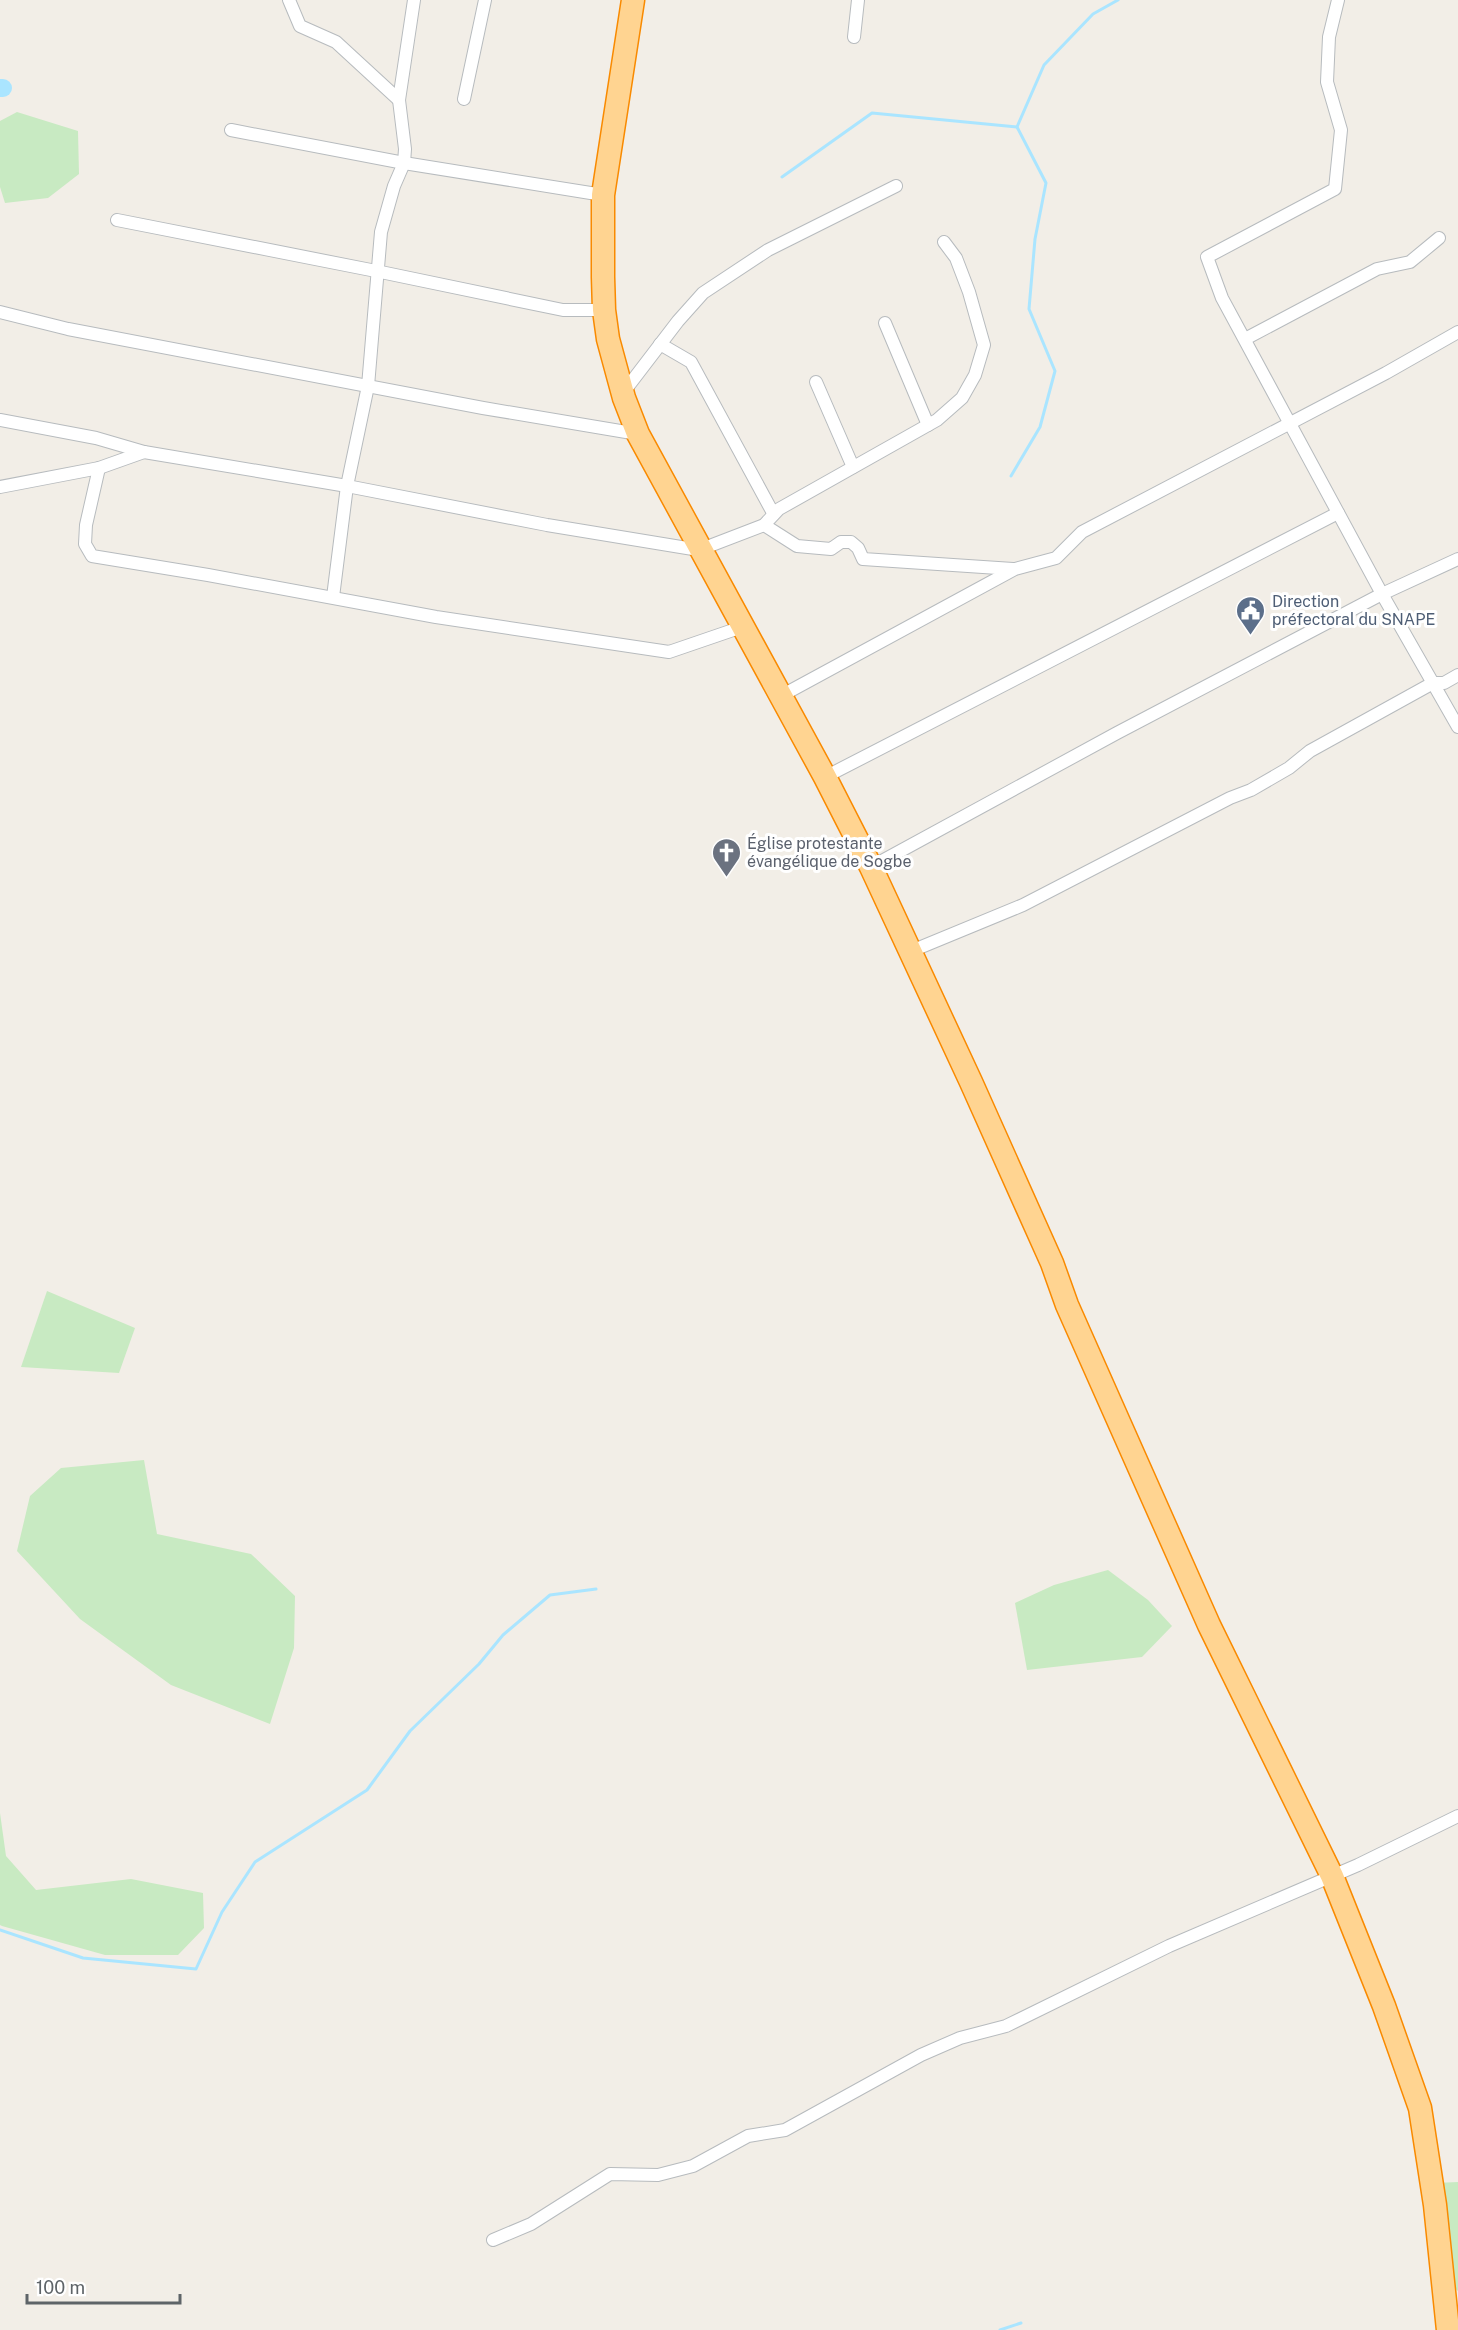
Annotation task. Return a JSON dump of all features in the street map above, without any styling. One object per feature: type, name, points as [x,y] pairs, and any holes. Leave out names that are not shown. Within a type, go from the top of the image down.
[{"type":"highway","points":[[633,0],[603,195],[604,310],[608,339],[624,398],[638,434],[699,550],[825,777],[871,867],[972,1082],[1052,1263],[1067,1305],[1209,1625],[1332,1876],[1384,2006],[1420,2108],[1435,2205],[1448,2330]]},
{"type":"street","points":[[289,0],[300,26],[336,42],[399,100]]},
{"type":"street","points":[[333,597],[347,486],[368,386],[381,232],[394,186],[405,163],[399,100],[414,0]]},
{"type":"street","points":[[464,99],[485,0]]},
{"type":"street","points":[[854,37],[858,0]]},
{"type":"street","points":[[1338,0],[1329,37],[1327,82],[1341,130],[1335,189],[1207,257],[1222,298],[1289,424],[1458,727]]},
{"type":"street","points":[[231,130],[405,163],[603,195]]},
{"type":"street","points":[[624,398],[626,389],[703,293],[768,250],[896,186]]},
{"type":"street","points":[[117,220],[563,310],[604,310]]},
{"type":"street","points":[[1245,339],[1377,269],[1410,262],[1439,238]]},
{"type":"street","points":[[0,420],[96,438],[144,452],[347,486],[547,525],[699,550],[764,525],[773,513],[928,425],[962,398],[975,375],[984,345],[969,292],[956,258],[944,242]]},
{"type":"street","points":[[0,312],[68,329],[638,434]]},
{"type":"street","points":[[885,323],[928,425]]},
{"type":"street","points":[[779,696],[1015,569],[1056,558],[1082,532],[1289,424],[1458,332]]},
{"type":"street","points":[[660,345],[690,362],[773,513]]},
{"type":"street","points":[[816,382],[853,467]]},
{"type":"street","points":[[0,487],[99,468],[144,452]]},
{"type":"street","points":[[99,468],[86,525],[85,544],[92,556],[539,634],[669,652],[742,627]]},
{"type":"street","points":[[825,777],[1338,513]]},
{"type":"street","points":[[764,525],[797,546],[831,549],[841,542],[851,542],[858,548],[863,559],[1015,569]]},
{"type":"street","points":[[871,867],[1118,733],[1382,594],[1458,559]]},
{"type":"street","points":[[909,952],[1023,905],[1230,798],[1251,790],[1289,768],[1310,751],[1433,683],[1444,683],[1458,675]]},
{"type":"street","points":[[493,2240],[531,2224],[610,2174],[646,2176],[684,2169],[748,2136],[785,2130],[921,2055],[960,2038],[1006,2026],[1168,1946],[1358,1865],[1458,1816]]},
{"type":"green space","points":[[17,112],[78,131],[79,174],[48,198],[5,203],[0,187],[0,121]]},
{"type":"green space","points":[[47,1291],[135,1328],[119,1373],[21,1367]]},
{"type":"green space","points":[[144,1460],[157,1534],[251,1554],[295,1596],[294,1648],[270,1724],[171,1685],[80,1619],[17,1551],[30,1496],[61,1468]]},
{"type":"green space","points":[[1108,1570],[1148,1600],[1172,1626],[1142,1657],[1027,1670],[1015,1603],[1054,1585]]},
{"type":"green space","points":[[0,1813],[6,1856],[36,1890],[131,1879],[203,1893],[204,1928],[178,1955],[105,1955],[0,1925]]},
{"type":"green space","points":[[1458,2182],[1458,2291],[1448,2282],[1435,2183]]},
{"type":"waterway","points":[[1011,476],[1040,427],[1055,371],[1029,309],[1035,239],[1046,183],[1017,127],[1044,65],[1093,14],[1118,0]]},
{"type":"waterway","points":[[782,177],[872,113],[1017,127]]},
{"type":"waterway","points":[[0,1930],[83,1958],[196,1969],[222,1912],[255,1862],[367,1790],[410,1731],[479,1664],[503,1635],[550,1595],[596,1589]]},
{"type":"waterway","points":[[1000,2330],[1021,2323]]},
{"type":"place","name":"Direction préfectoral du SNAPE","points":[[1251,636]]},
{"type":"place","name":"Église protestante évangélique de Sogbe","points":[[726,878]]}]
